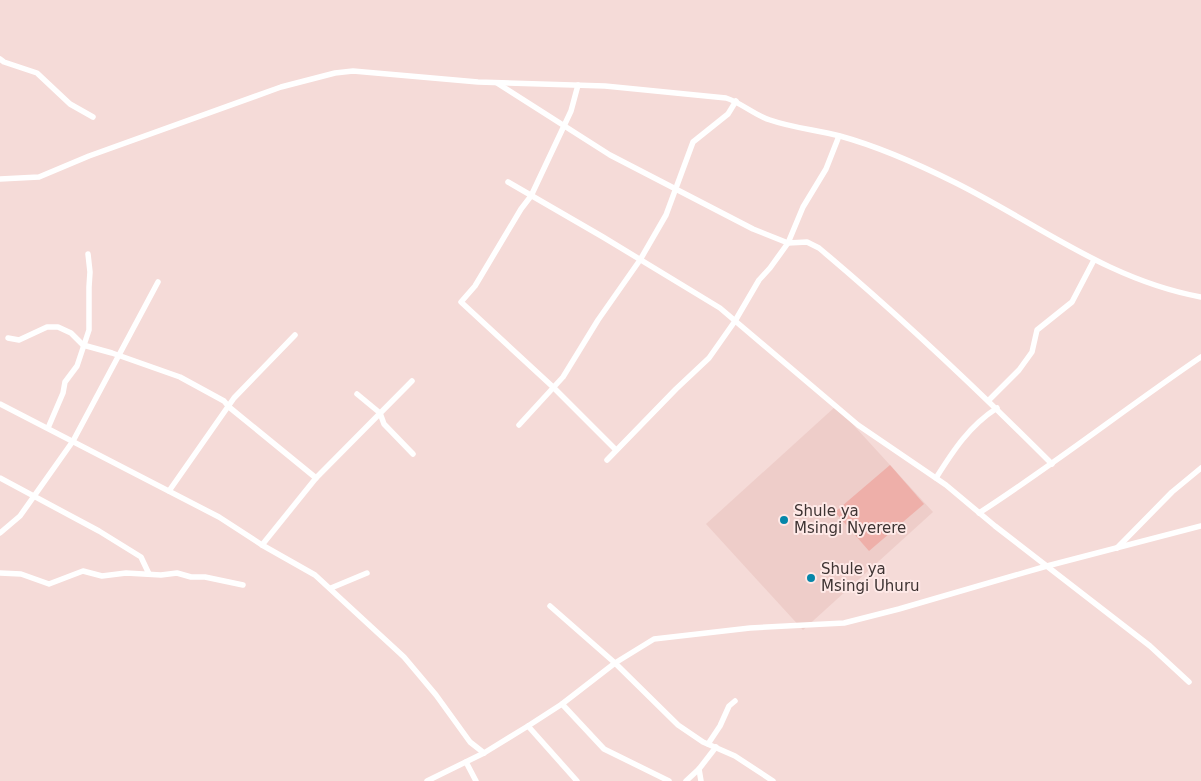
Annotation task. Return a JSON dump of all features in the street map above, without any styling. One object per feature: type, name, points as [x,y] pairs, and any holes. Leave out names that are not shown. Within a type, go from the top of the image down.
[{"type":"street","points":[[0,59],[37,73],[70,104],[92,117]]},
{"type":"street","points":[[0,179],[39,177],[89,156],[281,87],[335,73],[353,71],[495,82],[605,86],[717,97],[736,102],[759,116],[771,120],[880,148],[956,183],[1094,260],[1152,285],[1201,297]]},
{"type":"street","points":[[495,82],[610,155],[753,229],[788,242],[807,242],[819,248],[898,316],[989,400],[1052,464]]},
{"type":"street","points":[[578,85],[571,111],[531,196],[521,209],[475,286],[462,302],[553,387],[616,450]]},
{"type":"street","points":[[519,425],[563,377],[598,320],[640,260],[666,215],[693,142],[728,114],[736,102]]},
{"type":"street","points":[[607,460],[676,389],[710,358],[736,321],[759,280],[788,242],[803,207],[826,169],[839,136]]},
{"type":"street","points":[[508,182],[720,308],[858,425],[936,478],[1150,646],[1189,682]]},
{"type":"street","points":[[48,428],[63,393],[65,382],[77,366],[89,330],[88,287],[90,272],[88,254]]},
{"type":"street","points":[[989,400],[1019,370],[1032,352],[1037,330],[1072,302],[1094,260]]},
{"type":"street","points":[[0,533],[20,516],[73,441],[158,282]]},
{"type":"street","points":[[8,338],[19,340],[46,327],[58,327],[71,333],[83,345],[180,377],[224,401],[316,478]]},
{"type":"street","points":[[169,491],[234,398],[295,335]]},
{"type":"street","points":[[979,513],[1029,481],[1140,398],[1201,357]]},
{"type":"street","points":[[262,545],[316,478],[412,380]]},
{"type":"street","points":[[357,394],[380,413],[384,424],[413,454]]},
{"type":"street","points":[[0,404],[219,517],[262,545],[316,575],[404,657],[436,694],[470,742],[484,753]]},
{"type":"street","points":[[936,478],[971,428],[996,408]]},
{"type":"street","points":[[1115,549],[1172,492],[1201,468]]},
{"type":"street","points":[[0,478],[99,531],[141,557],[149,574]]},
{"type":"street","points":[[428,781],[484,753],[528,726],[562,704],[615,663],[654,639],[750,628],[844,622],[899,609],[1047,566],[1201,526]]},
{"type":"street","points":[[0,573],[22,574],[49,584],[83,571],[102,576],[126,573],[161,575],[177,573],[243,585]]},
{"type":"street","points":[[331,588],[367,573]]},
{"type":"street","points":[[550,606],[615,663],[678,725],[708,744],[736,756],[773,781]]},
{"type":"street","points":[[708,744],[720,726],[729,706],[736,701]]},
{"type":"street","points":[[562,704],[604,749],[669,781]]},
{"type":"street","points":[[528,726],[577,781]]},
{"type":"street","points":[[686,781],[699,769],[716,747]]},
{"type":"street","points":[[466,762],[476,781]]},
{"type":"street","points":[[699,769],[701,781]]},
{"type":"shaded area","points":[[836,406],[933,512],[803,630],[706,524]]},
{"type":"shaded area","points":[[890,465],[924,504],[869,551],[835,512]]},
{"type":"place","name":"Shule ya Msingi Nyerere","points":[[784,520]]},
{"type":"place","name":"Shule ya Msingi Uhuru","points":[[811,578]]}]
